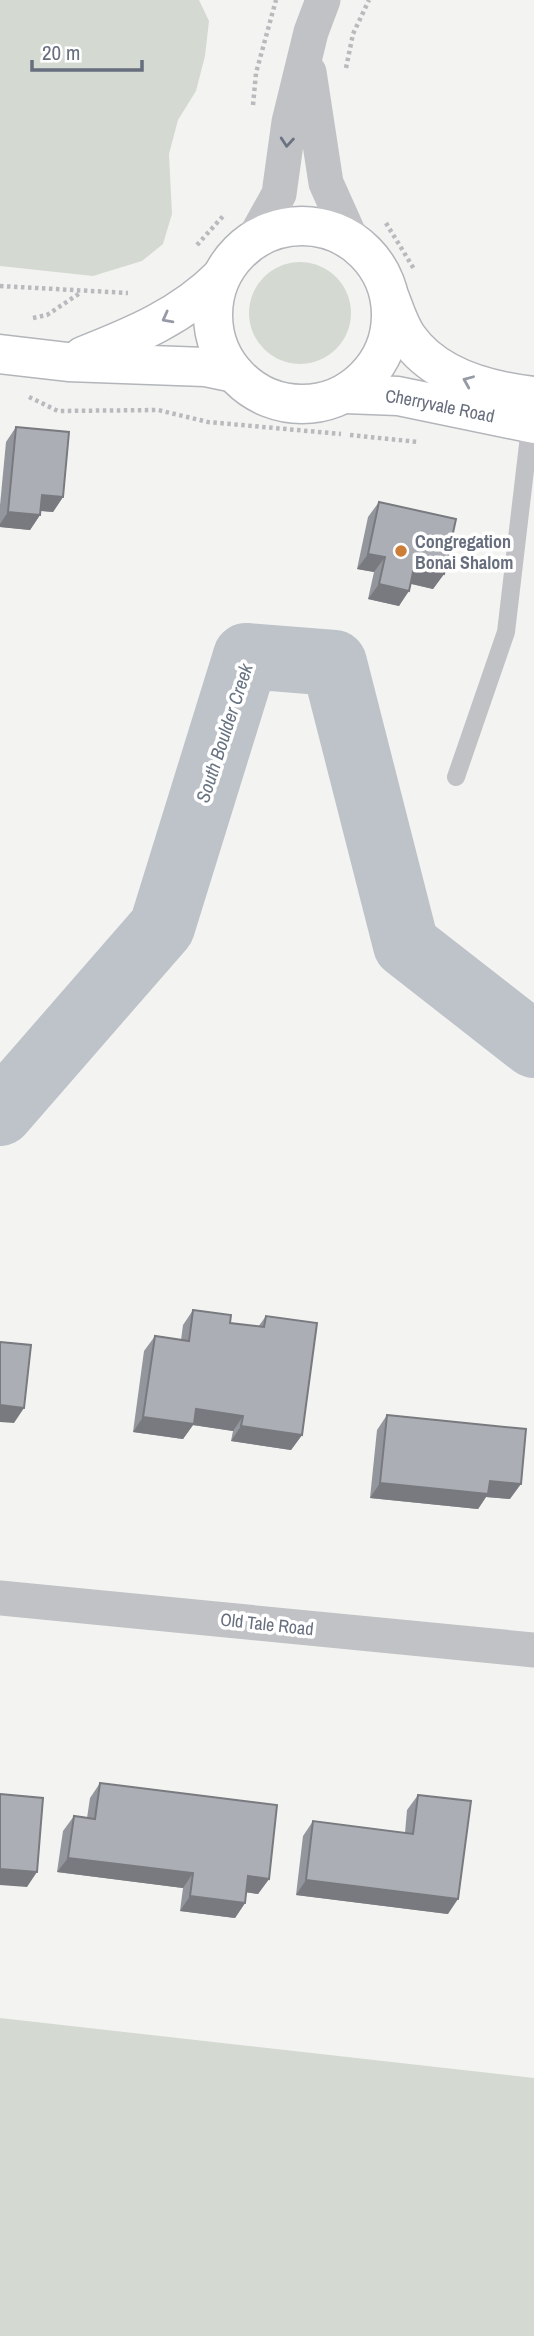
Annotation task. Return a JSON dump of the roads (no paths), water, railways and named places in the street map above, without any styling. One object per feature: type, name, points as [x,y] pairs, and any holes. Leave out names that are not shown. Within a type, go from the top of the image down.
[{"type":"street","points":[[68,362],[146,330],[178,313],[201,297],[221,277],[235,256],[254,239],[279,194],[289,122],[323,0]]},
{"type":"street","points":[[307,51],[326,183],[352,241]]},
{"type":"street","points":[[221,277],[213,301],[213,327],[220,352],[234,373],[257,393],[285,404],[316,404],[345,394],[368,377],[384,353],[391,326],[389,297],[376,265],[352,241],[328,230],[303,226],[278,229],[254,239]]},
{"type":"street","name":"Cherryvale Road","points":[[389,297],[407,337],[434,364],[533,410]]},
{"type":"street","points":[[0,354],[68,362],[175,365],[234,373]]},
{"type":"street","name":"Cherryvale Road","points":[[345,394],[398,396],[533,410]]},
{"type":"street","name":"Old Tale Road","points":[[0,1598],[534,1650]]},
{"type":"lane","points":[[456,777],[506,632],[533,410]]},
{"type":"waterway","name":"South Boulder Creek","points":[[0,1113],[162,927],[246,656],[334,663],[406,945],[534,1045]]},
{"type":"place","name":"Congregation Bonai Shalom","points":[[401,551]]}]
